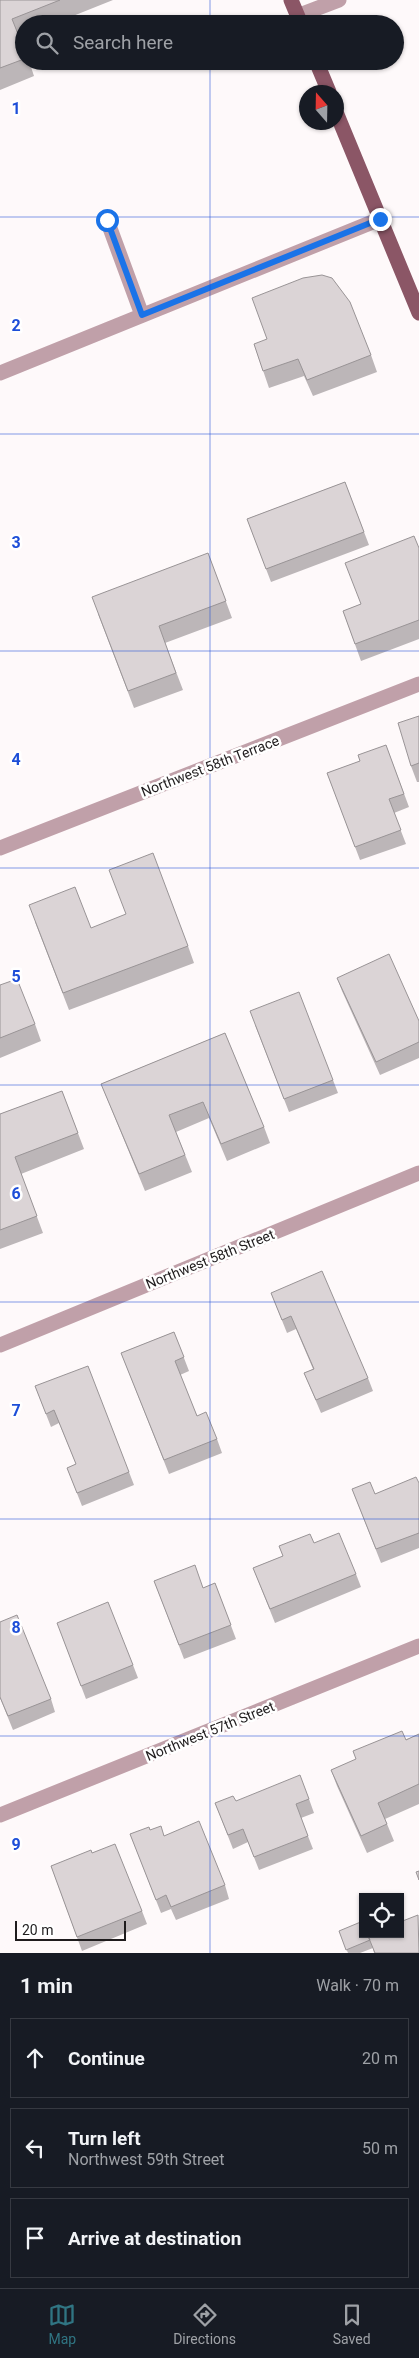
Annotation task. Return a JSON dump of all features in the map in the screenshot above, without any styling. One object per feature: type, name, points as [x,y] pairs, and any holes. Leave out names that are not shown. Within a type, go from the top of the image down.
[{"type":"main road","points":[[291,0],[297,15]]},
{"type":"main road","points":[[320,70],[326,85]]},
{"type":"main road","points":[[343,130],[419,313]]},
{"type":"street","points":[[309,15],[339,0]]},
{"type":"street","points":[[0,373],[380,219]]},
{"type":"street","points":[[107,220],[142,315]]},
{"type":"street","name":"Northwest 58th Terrace","points":[[0,848],[419,684]]},
{"type":"street","name":"Northwest 58th Street","points":[[0,1345],[419,1173]]},
{"type":"street","name":"Northwest 57th Street","points":[[0,1815],[419,1646]]},
{"type":"building","points":[[0,0],[60,0],[22,15],[15,15],[15,18],[12,19],[15,26],[15,62],[0,68]]},
{"type":"building","points":[[322,275],[332,278],[350,302],[371,355],[307,380],[298,359],[263,371],[254,344],[267,339],[252,298],[303,278]]},
{"type":"building","points":[[345,482],[364,532],[266,569],[247,519]]},
{"type":"building","points":[[414,536],[419,548],[419,620],[355,644],[343,611],[361,604],[345,563]]},
{"type":"building","points":[[208,553],[226,601],[159,626],[176,673],[128,691],[92,597]]},
{"type":"building","points":[[419,716],[419,763],[411,766],[398,723]]},
{"type":"building","points":[[386,745],[404,794],[389,799],[401,830],[355,847],[327,773],[360,761],[358,755]]},
{"type":"building","points":[[153,853],[188,946],[63,993],[29,905],[75,887],[91,928],[126,914],[109,870]]},
{"type":"building","points":[[389,954],[419,1021],[419,1042],[376,1062],[337,978]]},
{"type":"building","points":[[17,979],[35,1024],[0,1038],[0,985]]},
{"type":"building","points":[[299,992],[333,1080],[284,1099],[250,1011]]},
{"type":"building","points":[[225,1033],[264,1127],[221,1144],[203,1102],[169,1115],[185,1155],[139,1174],[101,1084]]},
{"type":"building","points":[[62,1091],[78,1133],[15,1157],[37,1216],[0,1230],[0,1114]]},
{"type":"building","points":[[322,1271],[368,1378],[316,1400],[304,1373],[314,1369],[291,1316],[282,1320],[271,1293]]},
{"type":"building","points":[[174,1332],[184,1357],[175,1361],[197,1416],[206,1412],[217,1439],[164,1460],[121,1353]]},
{"type":"building","points":[[88,1366],[129,1472],[77,1493],[67,1468],[76,1464],[54,1410],[46,1414],[35,1386]]},
{"type":"building","points":[[416,1477],[419,1483],[419,1533],[376,1549],[352,1489],[370,1482],[375,1494]]},
{"type":"building","points":[[339,1533],[356,1574],[270,1609],[253,1568],[283,1556],[279,1546],[310,1534],[314,1543]]},
{"type":"building","points":[[195,1565],[203,1588],[215,1583],[231,1625],[179,1645],[154,1581]]},
{"type":"building","points":[[108,1602],[133,1665],[81,1686],[57,1623]]},
{"type":"building","points":[[17,1615],[51,1699],[8,1716],[0,1697],[0,1622]]},
{"type":"building","points":[[402,1731],[406,1740],[419,1734],[419,1784],[378,1803],[387,1824],[361,1836],[331,1770],[356,1759],[353,1751]]},
{"type":"building","points":[[300,1775],[309,1799],[296,1804],[308,1836],[254,1857],[243,1829],[228,1835],[215,1803],[233,1796],[236,1801]]},
{"type":"building","points":[[199,1821],[225,1885],[171,1907],[166,1895],[156,1900],[130,1834],[149,1827],[150,1830],[161,1826],[164,1836]]},
{"type":"building","points":[[115,1844],[142,1911],[77,1937],[51,1866],[91,1850],[92,1853]]},
{"type":"building","points":[[418,1915],[419,1953],[375,1953],[369,1938],[404,1938],[404,1920]]},
{"type":"building","points":[[359,1923],[359,1938],[369,1938],[370,1940],[346,1950],[339,1931]]},
{"type":"route","points":[[107,220],[142,315],[380,219]]}]
